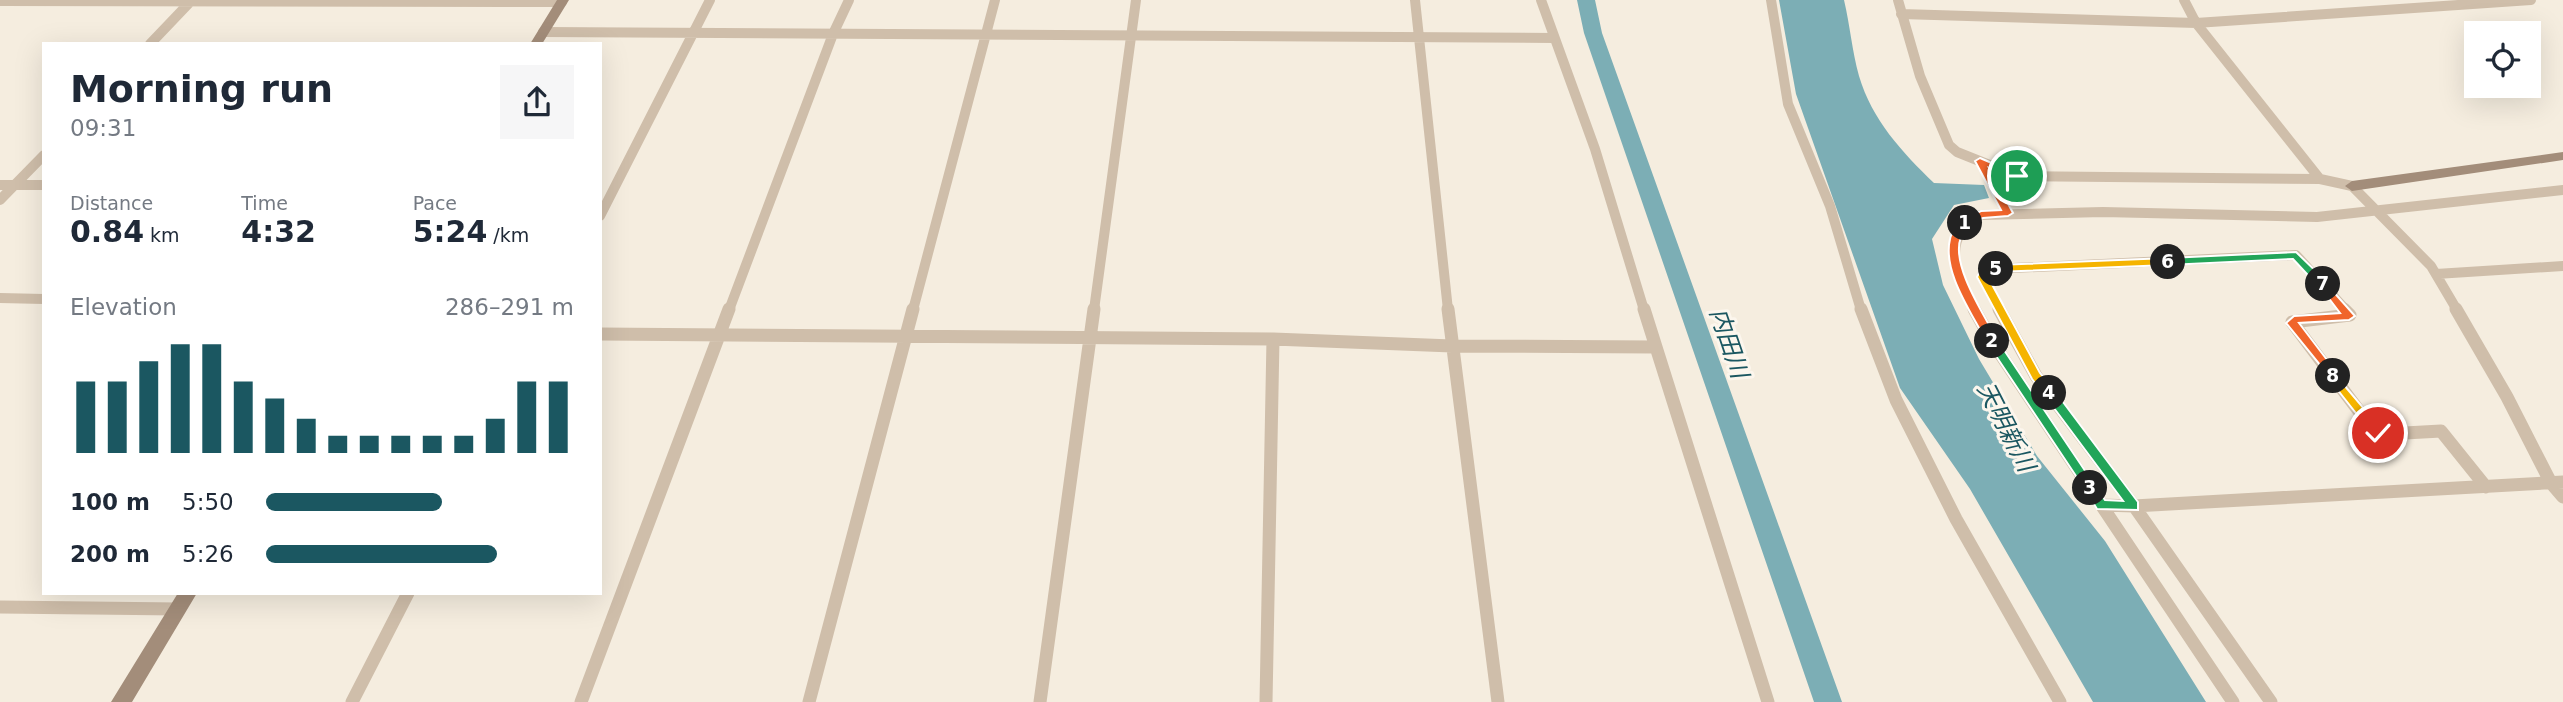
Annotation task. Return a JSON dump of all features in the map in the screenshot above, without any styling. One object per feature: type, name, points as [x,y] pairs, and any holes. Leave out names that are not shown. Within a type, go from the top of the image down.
[{"type":"street","points":[[602,212],[709,0]]},
{"type":"street","points":[[581,702],[849,0]]},
{"type":"street","points":[[809,702],[995,0]]},
{"type":"street","points":[[1040,702],[1136,0]]},
{"type":"street","points":[[1415,0],[1452,346],[1498,702]]},
{"type":"street","points":[[1541,0],[1595,149],[1630,259],[1654,347],[1768,702]]},
{"type":"street","points":[[1771,0],[1777,54],[1788,104],[1830,206],[1865,323],[1896,400],[1956,519],[2060,702]]},
{"type":"street","points":[[1898,0],[1920,76],[1949,145],[1982,166],[2017,176],[2320,179],[2352,186],[2563,156]]},
{"type":"street","points":[[2184,0],[2196,23],[2320,179]]},
{"type":"street","points":[[1901,14],[2196,23],[2531,0]]},
{"type":"street","points":[[0,1],[563,1]]},
{"type":"street","points":[[152,42],[191,1]]},
{"type":"street","points":[[537,42],[563,1]]},
{"type":"street","points":[[543,32],[1554,38]]},
{"type":"street","points":[[0,200],[42,157]]},
{"type":"street","points":[[1982,166],[2008,213]]},
{"type":"street","points":[[0,185],[42,185]]},
{"type":"street","points":[[2352,186],[2436,274],[2563,497]]},
{"type":"street","points":[[2233,702],[1993,343],[1958,275],[1954,254],[1955,237],[1965,223],[1981,215],[2008,213],[2318,217],[2563,190]]},
{"type":"street","points":[[2271,702],[2134,506],[2036,376],[1982,277],[1983,274],[1993,269],[2296,255],[2350,315],[2294,320],[2292,323],[2374,431],[2383,434],[2441,431],[2486,487]]},
{"type":"street","points":[[2436,274],[2563,266]]},
{"type":"street","points":[[0,298],[42,299]]},
{"type":"street","points":[[602,334],[1273,339],[1452,346],[1654,347]]},
{"type":"street","points":[[1266,702],[1273,339]]},
{"type":"street","points":[[2102,505],[2134,506],[2557,483]]},
{"type":"street","points":[[352,702],[407,595]]},
{"type":"street","points":[[0,607],[183,601]]},
{"type":"street","points":[[121,702],[183,601]]},
{"type":"water","name":"天明新川","points":[[1779,0],[1844,0],[1859,76],[1872,107],[1889,134],[1934,183],[1984,185],[1989,198],[1954,205],[1932,239],[1943,285],[1979,359],[2037,456],[2105,541],[2206,702],[2093,702],[1970,489],[1900,388],[1796,94]]},
{"type":"waterway","name":"内田川","points":[[1586,0],[1593,33],[1828,702]]},
{"type":"route","points":[[2017,176],[1980,161],[2008,213],[1981,215],[1965,223],[1955,237],[1954,254],[1958,275],[1993,343],[2102,505],[2134,506],[2036,376],[1982,277],[1993,269],[2296,255],[2350,315],[2292,320],[2292,323],[2378,433]]}]
